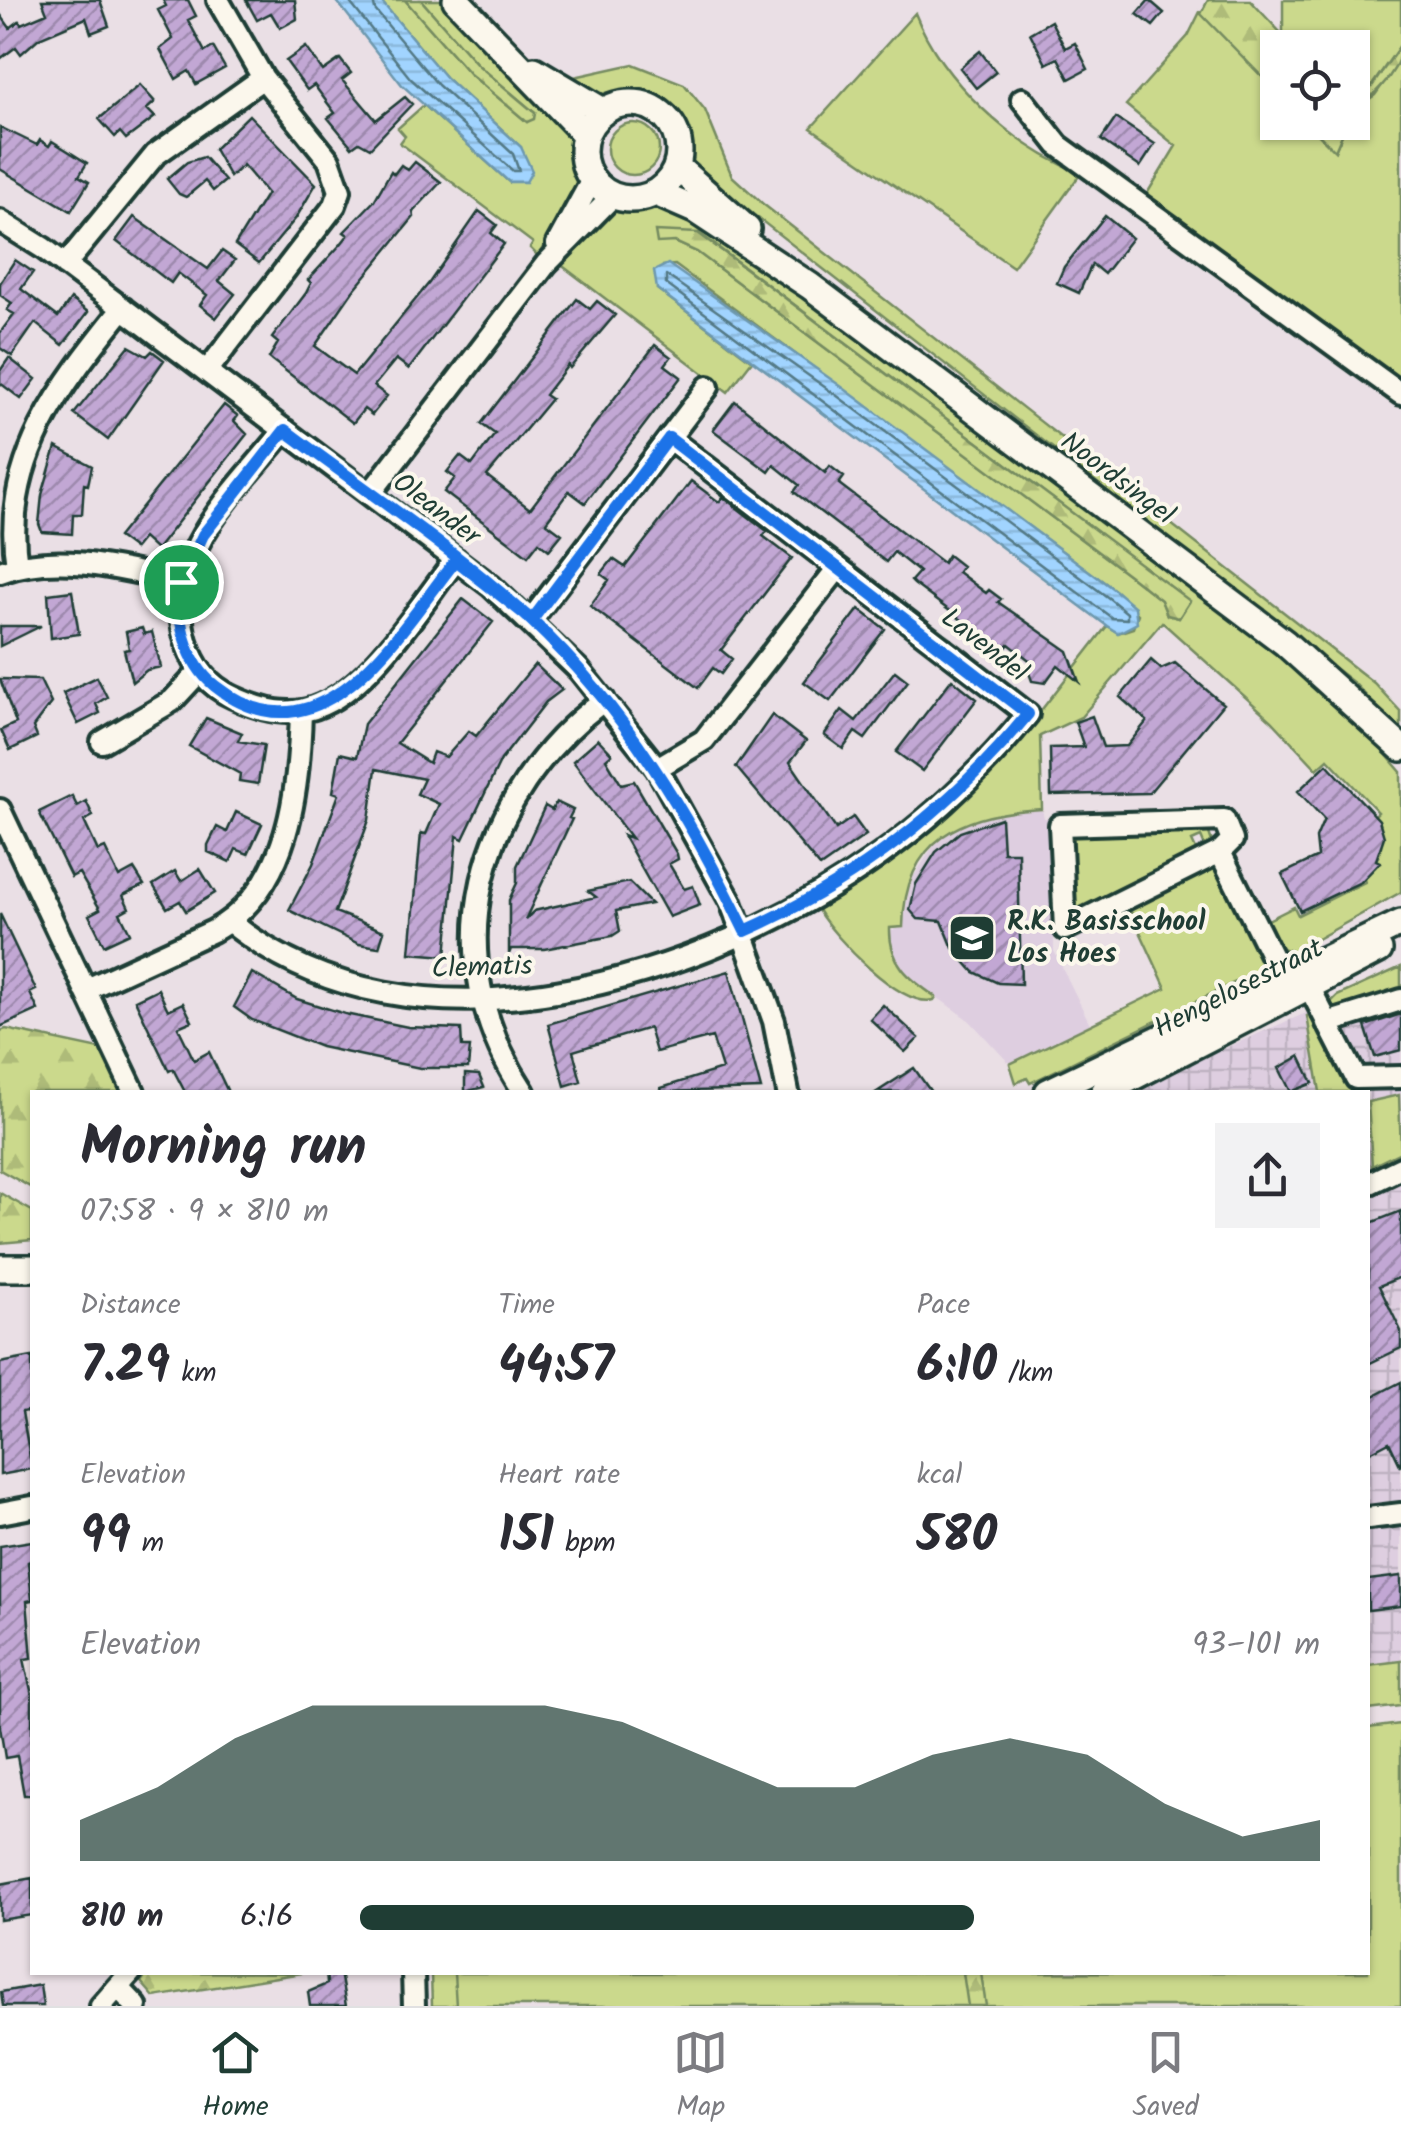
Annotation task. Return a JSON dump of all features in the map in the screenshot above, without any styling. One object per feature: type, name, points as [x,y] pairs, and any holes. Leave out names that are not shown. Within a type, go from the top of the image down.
[{"type":"main road","points":[[456,0],[586,134]]},
{"type":"main road","points":[[492,41],[552,82],[603,110]]},
{"type":"main road","points":[[622,103],[656,109],[678,136],[677,166],[656,193],[641,199],[614,196],[592,180],[584,163],[586,134],[603,110],[622,103]]},
{"type":"main road","name":"Noordsingel","points":[[677,166],[810,286]]},
{"type":"main road","name":"Noordsingel","points":[[656,193],[695,210],[810,286],[1284,643],[1401,748]]},
{"type":"main road","name":"Noordsingel","points":[[1379,729],[1401,758]]},
{"type":"main road","name":"Hengelosestraat","points":[[1108,1090],[1401,923]]},
{"type":"main road","name":"Hengelosestraat","points":[[1056,1090],[1296,983],[1401,941]]},
{"type":"main road","points":[[0,1268],[30,1268]]},
{"type":"street","points":[[207,371],[335,206],[340,191],[329,160],[262,78],[218,0]]},
{"type":"street","points":[[65,265],[156,155],[262,78]]},
{"type":"street","points":[[1022,99],[1058,145],[1401,394]]},
{"type":"street","points":[[546,264],[592,180]]},
{"type":"street","points":[[370,494],[546,264],[614,196]]},
{"type":"street","name":"Oleander","points":[[0,221],[123,308],[532,620],[604,700],[657,768],[745,931],[774,1021],[788,1090]]},
{"type":"street","points":[[123,308],[48,404],[30,438],[16,478],[8,569],[97,565],[181,582]]},
{"type":"street","points":[[532,620],[708,386]]},
{"type":"street","points":[[285,430],[203,535],[181,582],[181,620],[200,672],[223,692],[275,712],[301,711],[340,695],[456,560]]},
{"type":"street","name":"Lavendel","points":[[669,438],[1028,714],[964,786],[902,838],[800,904],[745,931]]},
{"type":"street","points":[[657,768],[704,740],[838,568]]},
{"type":"street","points":[[102,742],[172,701],[200,672]]},
{"type":"street","points":[[523,1090],[490,1035],[480,998],[477,947],[483,879],[502,822],[536,762],[604,700]]},
{"type":"street","points":[[86,990],[230,922],[266,877],[284,842],[296,792],[301,711]]},
{"type":"street","points":[[0,810],[133,1090]]},
{"type":"street","points":[[1224,820],[1232,840],[1220,852],[1065,929],[1060,825],[1224,820]]},
{"type":"street","points":[[1220,852],[1296,983],[1327,1023],[1356,1078],[1401,1077]]},
{"type":"street","name":"Clematis","points":[[230,922],[289,964],[362,988],[434,1000],[543,994],[624,977],[745,931]]},
{"type":"street","points":[[1327,1023],[1401,1000]]},
{"type":"street","points":[[1370,1183],[1401,1168]]},
{"type":"street","points":[[0,1512],[30,1507]]},
{"type":"street","points":[[1370,1518],[1401,1514]]},
{"type":"street","points":[[413,1975],[414,2006]]},
{"type":"street","points":[[101,2006],[124,1980],[136,2006]]},
{"type":"shaded area","name":"R.K. Basisschool Los Hoes","points":[[1042,809],[1044,818],[1052,818],[1054,951],[1090,1024],[1010,1064],[970,1021],[905,974],[894,956],[890,931],[903,927],[910,882],[938,839],[985,814]]},
{"type":"shaded area","points":[[1401,972],[1401,1697],[1370,1700],[1370,1090],[1140,1090],[1202,1058]]},
{"type":"green space","points":[[380,0],[405,0],[470,74],[527,122],[535,113],[478,65],[421,0],[444,0],[575,138],[580,177],[538,256],[530,248],[533,243],[400,143],[405,136],[398,128],[424,105],[509,182],[521,147],[446,78]]},
{"type":"green space","points":[[405,0],[421,0],[478,65],[535,113],[534,119],[527,122],[470,74]]},
{"type":"green space","points":[[1208,0],[1250,0],[1278,30],[1260,30],[1260,75],[1201,14]]},
{"type":"green space","points":[[1283,0],[1401,0],[1401,44],[1370,88],[1370,30],[1283,30]]},
{"type":"green space","points":[[1200,12],[1260,74],[1260,140],[1324,140],[1335,151],[1340,140],[1370,140],[1370,98],[1401,59],[1401,385],[1145,197],[1176,146],[1126,105],[1188,36]]},
{"type":"green space","points":[[915,13],[943,63],[983,109],[1030,147],[1081,173],[1013,267],[811,128]]},
{"type":"green space","points":[[1401,44],[1391,74],[1370,98],[1370,89]]},
{"type":"green space","points":[[633,64],[684,84],[705,110],[732,176],[763,204],[1374,683],[1401,712],[1401,733],[1355,684],[694,168],[669,113],[637,98],[596,99],[570,78]]},
{"type":"green space","points":[[633,123],[652,130],[659,149],[652,168],[633,175],[614,168],[607,149],[614,130]]},
{"type":"green space","points":[[1324,140],[1340,140],[1335,151]]},
{"type":"green space","points":[[659,200],[752,253],[1258,632],[1365,730],[1401,772],[1401,892],[1294,952],[1281,948],[1266,921],[1294,907],[1298,915],[1365,882],[1362,875],[1381,849],[1373,817],[1378,812],[1328,759],[1317,769],[1272,721],[1162,622],[1081,717],[1040,736],[1042,809],[988,816],[964,824],[927,851],[914,871],[906,896],[903,927],[890,928],[891,940],[903,969],[936,997],[934,1000],[904,994],[870,969],[826,922],[818,910],[822,902],[1014,745],[1107,626],[1118,633],[1133,628],[1138,614],[1116,591],[675,265],[663,266],[657,289],[752,361],[728,392],[560,264],[611,209]],"holes":[[[699,233],[1189,601],[1179,618],[1167,615],[1161,600],[1129,575],[697,252],[675,242]]]},
{"type":"green space","points":[[655,231],[698,233],[1190,601],[1179,618],[1167,615],[1161,600],[1129,575],[697,252],[675,242],[657,243]]},
{"type":"green space","points":[[1208,830],[1213,845],[1206,849],[1201,837],[1192,841],[1198,854],[1073,911],[1068,839],[1075,832]]},
{"type":"green space","points":[[1211,864],[1217,865],[1264,968],[1030,1083],[1027,1078],[1016,1083],[1010,1064],[1166,988],[1131,912],[1118,918],[1119,910]]},
{"type":"green space","points":[[1401,967],[1401,991],[1334,1008],[1331,1002],[1337,996]]},
{"type":"green space","points":[[1315,1014],[1349,1090],[1320,1090],[1307,1016]]},
{"type":"green space","points":[[6,1029],[100,1049],[123,1090],[30,1090],[30,1187],[0,1170],[0,1031]]},
{"type":"green space","points":[[1399,1095],[1401,1152],[1372,1166],[1370,1134],[1370,1102]]},
{"type":"green space","points":[[0,1193],[30,1210],[30,1240],[0,1243]]},
{"type":"green space","points":[[1401,1661],[1401,1706],[1370,1710],[1370,1665]]},
{"type":"green space","points":[[1401,1724],[1401,2006],[452,2006],[451,1975],[1370,1975],[1370,1728]]},
{"type":"green space","points":[[145,1975],[290,1975],[154,1997],[141,1982]]},
{"type":"green space","points":[[431,1975],[454,1975],[456,2006],[432,2006]]},
{"type":"green space","points":[[963,1975],[981,1975],[986,2006],[968,2006]]},
{"type":"water","points":[[336,0],[380,0],[446,78],[521,147],[532,171],[526,182],[509,182],[402,85]]},
{"type":"water","points":[[668,264],[842,387],[1116,591],[1135,607],[1137,623],[1118,633],[1107,626],[657,289],[654,271]]},
{"type":"building","points":[[42,0],[100,0],[109,26],[91,33],[86,18],[39,38],[21,54],[16,47],[0,59],[0,14],[10,28],[19,21],[21,24],[47,13]]},
{"type":"building","points":[[163,0],[188,0],[196,16],[188,20],[205,52],[213,47],[225,68],[196,84],[189,71],[176,79],[160,49],[173,39],[158,10],[166,6]]},
{"type":"building","points":[[246,0],[295,0],[297,19],[280,28],[271,13],[257,20]]},
{"type":"building","points":[[1149,0],[1164,13],[1153,26],[1137,14]]},
{"type":"building","points":[[1051,21],[1065,48],[1075,43],[1088,69],[1069,79],[1058,58],[1046,64],[1030,33]]},
{"type":"building","points":[[306,47],[323,71],[340,59],[351,73],[342,80],[376,120],[405,97],[412,104],[370,148],[359,142],[352,147],[328,118],[335,113],[314,85],[307,90],[286,61]]},
{"type":"building","points":[[980,51],[996,72],[976,88],[960,68]]},
{"type":"building","points":[[140,85],[155,102],[147,109],[155,117],[126,139],[120,132],[115,137],[99,119]]},
{"type":"building","points":[[249,115],[316,184],[296,218],[259,263],[235,245],[267,193],[243,165],[230,177],[214,149]]},
{"type":"building","points":[[1116,118],[1155,144],[1140,167],[1101,140]]},
{"type":"building","points":[[0,127],[37,145],[40,140],[49,146],[52,141],[87,163],[79,176],[89,182],[71,211],[0,169]]},
{"type":"building","points":[[204,157],[225,181],[213,191],[205,181],[186,197],[179,194],[167,179],[187,162]]},
{"type":"building","points":[[415,162],[441,182],[413,212],[414,217],[353,291],[315,346],[354,375],[429,283],[479,211],[497,225],[491,233],[504,244],[409,369],[396,359],[374,386],[387,396],[372,415],[364,409],[353,423],[269,358],[278,343],[272,338],[306,293],[311,283],[308,280],[348,235],[344,232],[374,201],[391,171],[394,174],[401,165],[408,170]]},
{"type":"building","points":[[1105,216],[1132,238],[1104,274],[1092,264],[1079,293],[1057,283],[1064,267]]},
{"type":"building","points":[[134,217],[208,269],[222,251],[235,260],[219,281],[235,294],[216,318],[200,305],[207,295],[178,273],[171,283],[116,241]]},
{"type":"building","points":[[15,260],[33,272],[21,289],[58,317],[71,299],[88,312],[63,345],[35,323],[12,356],[0,348],[0,333],[14,314],[7,310],[12,303],[0,295],[0,283]]},
{"type":"building","points":[[577,299],[590,309],[597,301],[615,315],[570,368],[568,365],[545,395],[551,399],[487,476],[530,509],[655,345],[671,357],[665,365],[681,377],[585,503],[569,491],[546,522],[562,534],[549,550],[539,542],[528,556],[444,492],[455,478],[447,472],[460,456],[472,465],[495,434],[481,424]]},
{"type":"building","points":[[129,346],[147,356],[152,351],[164,360],[108,440],[74,414]]},
{"type":"building","points":[[9,358],[36,379],[21,399],[0,383],[0,371]]},
{"type":"building","points":[[735,401],[825,473],[830,466],[844,477],[839,484],[943,563],[948,555],[962,566],[958,572],[986,593],[989,590],[1001,599],[998,602],[1068,651],[1079,682],[1058,665],[1045,683],[1032,681],[1028,670],[1033,663],[1009,644],[1003,651],[914,584],[911,581],[919,572],[894,552],[886,562],[794,492],[799,485],[774,465],[769,472],[713,430]]},
{"type":"building","points":[[224,405],[238,416],[234,421],[247,434],[156,550],[143,538],[134,549],[118,537]]},
{"type":"building","points":[[56,447],[92,466],[88,485],[84,484],[82,514],[73,514],[72,534],[42,532],[39,524],[42,495]]},
{"type":"building","points":[[691,481],[719,502],[723,497],[767,531],[763,536],[792,558],[721,650],[732,659],[721,674],[713,668],[698,688],[590,606],[609,580],[601,574],[613,559],[625,567]]},
{"type":"building","points":[[72,591],[79,634],[51,638],[48,594]]},
{"type":"building","points":[[463,599],[493,622],[397,743],[429,763],[433,752],[446,757],[469,731],[476,736],[535,664],[562,690],[546,702],[501,760],[463,839],[457,836],[446,956],[410,953],[421,833],[426,834],[439,804],[417,794],[424,779],[376,769],[369,820],[335,912],[384,931],[379,947],[359,944],[289,910],[313,864],[339,794],[333,792],[340,753],[357,757],[364,724]]},
{"type":"building","points":[[859,609],[885,629],[830,701],[804,682]]},
{"type":"building","points":[[0,626],[41,626],[0,646]]},
{"type":"building","points":[[142,628],[144,634],[152,632],[161,667],[147,670],[132,682],[124,650],[129,649],[126,632]]},
{"type":"building","points":[[1151,660],[1161,669],[1175,663],[1223,704],[1149,793],[1051,795],[1050,748],[1084,747],[1075,722],[1092,716],[1103,747],[1127,746],[1147,721],[1120,697]]},
{"type":"building","points":[[895,671],[908,681],[865,739],[855,732],[843,749],[824,735],[842,710],[856,721]]},
{"type":"building","points":[[97,677],[107,697],[96,704],[100,713],[78,724],[63,693]]},
{"type":"building","points":[[0,679],[40,680],[51,703],[33,727],[37,737],[10,750],[1,730],[16,723]]},
{"type":"building","points":[[952,679],[977,699],[922,771],[896,752]]},
{"type":"building","points":[[772,715],[806,741],[790,762],[836,829],[853,817],[866,835],[820,867],[736,767]]},
{"type":"building","points":[[206,718],[242,733],[238,741],[264,745],[258,784],[239,781],[240,774],[189,746]]},
{"type":"building","points":[[598,739],[612,754],[606,759],[621,784],[634,781],[677,854],[678,859],[669,864],[684,889],[693,886],[700,905],[669,917],[623,835],[631,838],[573,761]]},
{"type":"building","points":[[1327,764],[1379,820],[1384,837],[1376,860],[1380,862],[1361,882],[1300,911],[1282,874],[1318,857],[1316,838],[1324,819],[1298,791]]},
{"type":"building","points":[[72,796],[77,806],[86,801],[93,816],[84,821],[98,851],[105,848],[119,877],[134,869],[144,885],[123,895],[129,908],[120,913],[130,933],[104,945],[89,915],[100,909],[79,873],[71,877],[39,812]]},
{"type":"building","points":[[556,802],[573,810],[569,818],[572,819],[525,920],[534,911],[596,897],[588,891],[629,882],[651,904],[616,911],[620,931],[612,936],[544,949],[511,949],[509,954],[509,900],[517,883],[517,866],[545,806],[552,810]]},
{"type":"building","points":[[236,812],[262,824],[248,854],[236,849],[230,862],[208,852],[208,845],[217,827],[227,832]]},
{"type":"building","points":[[1001,818],[1003,852],[1018,852],[1021,984],[998,983],[974,972],[953,948],[942,921],[918,919],[910,910],[916,884],[936,852],[960,832]]},
{"type":"building","points":[[200,869],[215,893],[186,911],[180,901],[167,908],[153,885],[175,871],[181,881]]},
{"type":"building","points":[[0,914],[36,990],[30,993],[38,1010],[0,1027]]},
{"type":"building","points":[[729,971],[761,1089],[662,1090],[722,1069],[712,1037],[656,1052],[649,1028],[573,1051],[581,1081],[565,1086],[548,1024]]},
{"type":"building","points":[[252,973],[297,999],[345,1014],[408,1027],[461,1029],[462,1047],[470,1047],[468,1068],[420,1068],[321,1047],[252,1020],[234,1007]]},
{"type":"building","points":[[158,989],[168,1010],[183,1003],[192,1021],[178,1027],[194,1060],[209,1052],[227,1090],[184,1090],[173,1069],[169,1071],[135,1000]]},
{"type":"building","points":[[883,1005],[919,1038],[905,1052],[870,1019]]},
{"type":"building","points":[[1401,1014],[1401,1050],[1375,1057],[1365,1026]]},
{"type":"building","points":[[1300,1056],[1313,1083],[1290,1090],[1279,1068]]},
{"type":"building","points":[[914,1068],[930,1090],[880,1090]]},
{"type":"building","points":[[465,1074],[479,1075],[484,1087],[465,1090]]},
{"type":"building","points":[[1401,1211],[1401,1277],[1379,1286],[1401,1331],[1401,1348],[1370,1363],[1370,1223]]},
{"type":"building","points":[[30,1357],[30,1410],[22,1412],[30,1469],[0,1475],[0,1363]]},
{"type":"building","points":[[1401,1382],[1401,1467],[1389,1442],[1370,1452],[1370,1398]]},
{"type":"building","points":[[30,1541],[30,1658],[24,1659],[30,1686],[30,1795],[24,1795],[17,1756],[5,1758],[0,1727],[0,1546]]},
{"type":"building","points":[[1401,1576],[1401,1606],[1370,1610],[1370,1580]]},
{"type":"building","points":[[30,1878],[30,1915],[0,1920],[0,1884]]},
{"type":"building","points":[[326,1975],[341,1975],[346,2006],[310,2006],[308,1992],[327,1984]]},
{"type":"building","points":[[40,1985],[43,2006],[3,2006],[1,1992]]},
{"type":"place","name":"R.K. Basisschool Los Hoes","points":[[972,938]]},
{"type":"route","points":[[181,582],[181,620],[193,661],[205,678],[223,692],[275,712],[319,707],[340,695],[384,651],[456,560],[532,620],[669,438],[1028,714],[964,786],[902,838],[845,878],[745,931],[702,844],[657,768],[579,670],[532,620],[491,586],[285,430],[203,535],[181,582]]}]
